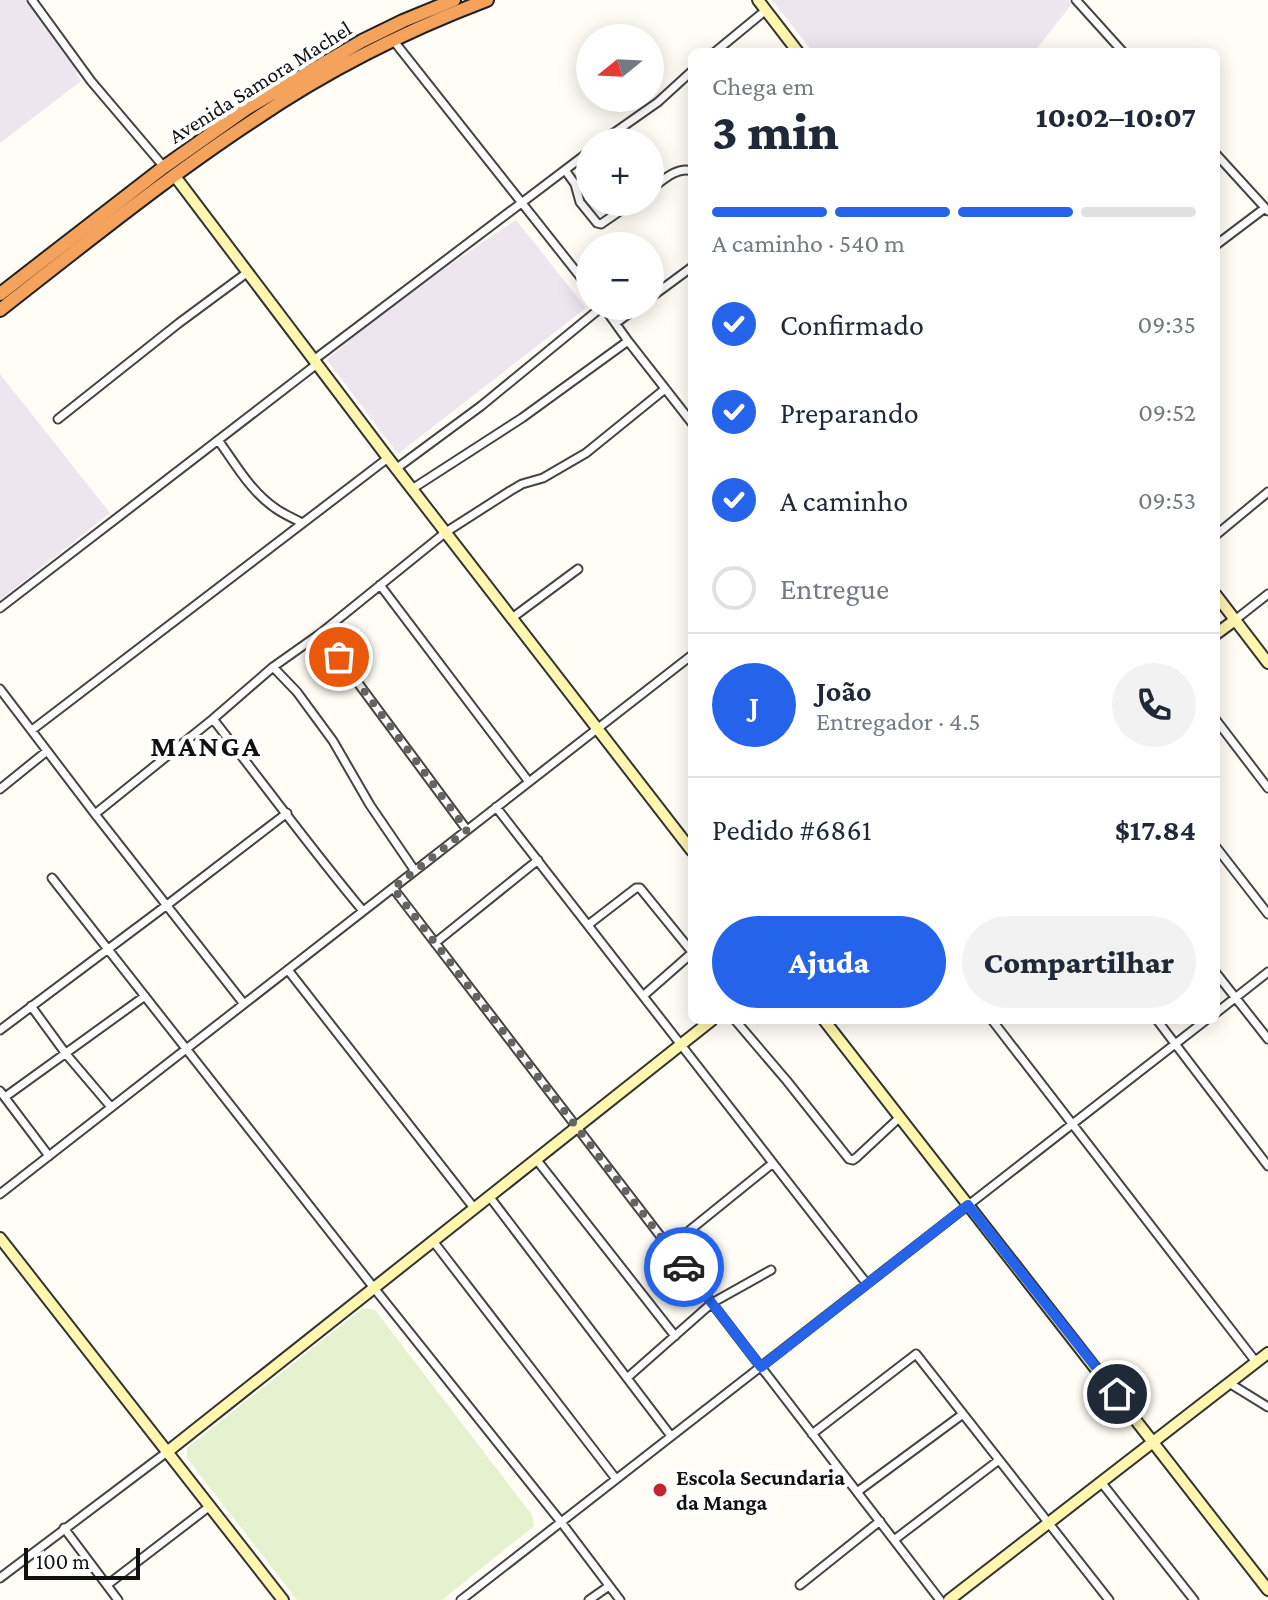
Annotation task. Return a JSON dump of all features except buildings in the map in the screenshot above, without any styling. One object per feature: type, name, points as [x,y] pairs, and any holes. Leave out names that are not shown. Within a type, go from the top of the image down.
[{"type":"highway","name":"Avenida Samora Machel","points":[[8,293],[23,276],[169,171],[246,109],[362,41],[454,0]]},
{"type":"highway","points":[[0,310],[8,293],[169,171],[345,65],[393,40],[487,0]]},
{"type":"street","points":[[32,0],[91,81],[169,171],[248,272],[688,846]]},
{"type":"street","points":[[758,0],[795,48]]},
{"type":"street","points":[[1076,0],[1119,48]]},
{"type":"street","points":[[720,48],[766,10]]},
{"type":"street","points":[[393,40],[576,271]]},
{"type":"street","points":[[621,128],[658,102],[688,75]]},
{"type":"street","points":[[1220,158],[1266,209],[1220,242]]},
{"type":"street","points":[[0,608],[576,162]]},
{"type":"street","points":[[664,181],[680,170],[688,169]]},
{"type":"street","points":[[565,170],[576,188]]},
{"type":"street","points":[[591,216],[601,224],[613,216]]},
{"type":"street","points":[[664,288],[688,270]]},
{"type":"street","points":[[58,419],[248,272]]},
{"type":"street","points":[[397,468],[481,406],[603,306],[665,389],[688,411]]},
{"type":"street","points":[[616,323],[620,320]]},
{"type":"street","points":[[412,489],[522,418],[628,341]]},
{"type":"street","points":[[95,814],[273,667],[321,633],[446,532],[522,484],[543,478],[586,453],[665,389]]},
{"type":"street","points":[[218,440],[266,501],[302,523]]},
{"type":"street","points":[[32,730],[388,458]]},
{"type":"street","points":[[1220,532],[1268,492]]},
{"type":"street","points":[[512,618],[578,569]]},
{"type":"street","points":[[380,585],[529,782]]},
{"type":"street","points":[[1220,631],[1268,594]]},
{"type":"street","points":[[1220,600],[1268,663]]},
{"type":"street","points":[[321,633],[467,830]]},
{"type":"street","points":[[0,1194],[688,658]]},
{"type":"street","points":[[273,667],[297,692],[333,741],[370,805],[415,871]]},
{"type":"street","points":[[0,689],[244,1004]]},
{"type":"street","points":[[213,719],[363,911]]},
{"type":"street","points":[[1220,725],[1268,788]]},
{"type":"street","points":[[0,789],[47,751]]},
{"type":"street","points":[[496,807],[867,1284]]},
{"type":"street","points":[[0,1030],[287,813]]},
{"type":"street","points":[[1220,852],[1268,914]]},
{"type":"street","points":[[435,943],[538,860]]},
{"type":"street","points":[[52,878],[620,1600]]},
{"type":"street","points":[[393,888],[940,1600]]},
{"type":"street","points":[[588,925],[616,902],[640,888],[688,947]]},
{"type":"street","points":[[643,996],[688,956]]},
{"type":"street","points":[[288,970],[474,1208]]},
{"type":"street","points":[[1220,1010],[1268,972]]},
{"type":"street","points":[[1220,978],[1268,1039]]},
{"type":"street","points":[[49,1156],[2,1094],[66,1054],[145,996]]},
{"type":"street","points":[[31,1006],[111,1107]]},
{"type":"street","points":[[0,1578],[167,1452],[707,1024]]},
{"type":"street","points":[[738,1024],[849,1159],[856,1158],[900,1117]]},
{"type":"street","points":[[827,1024],[1268,1590]]},
{"type":"street","points":[[995,1024],[1256,1362]]},
{"type":"street","points":[[1160,1024],[1268,1166]]},
{"type":"street","points":[[461,1600],[1201,1024]]},
{"type":"street","points":[[536,1159],[675,1336]]},
{"type":"street","points":[[669,1247],[773,1163]]},
{"type":"street","points":[[489,1196],[671,1436]]},
{"type":"street","points":[[0,1238],[283,1600]]},
{"type":"street","points":[[433,1241],[616,1479]]},
{"type":"street","points":[[627,1378],[712,1303],[771,1270]]},
{"type":"street","points":[[949,1600],[1268,1353]]},
{"type":"street","points":[[812,1434],[916,1354],[1109,1600]]},
{"type":"street","points":[[1229,1383],[1268,1407]]},
{"type":"street","points":[[857,1492],[963,1414]]},
{"type":"street","points":[[894,1540],[999,1460]]},
{"type":"street","points":[[1101,1482],[1194,1600]]},
{"type":"street","points":[[107,1585],[210,1506]]},
{"type":"street","points":[[800,1585],[880,1521]]},
{"type":"street","points":[[64,1528],[118,1600]]},
{"type":"street","points":[[589,1600],[609,1586]]},
{"type":"shaded area","points":[[0,0],[27,0],[81,81],[0,143]]},
{"type":"shaded area","points":[[772,0],[1068,0],[1072,4],[1037,48],[810,48]]},
{"type":"shaded area","points":[[516,220],[576,295],[576,316],[398,454],[327,360],[406,294]]},
{"type":"shaded area","points":[[0,374],[110,513],[0,600]]},
{"type":"green space","points":[[363,1308],[375,1310],[532,1515],[534,1526],[442,1600],[297,1600],[187,1458],[187,1448]]},
{"type":"way so far","points":[[339,657],[467,830],[393,888],[684,1267]]},
{"type":"place","name":"Escola Secundaria da Manga","points":[[660,1490]]},
{"type":"district","name":"MANGA","points":[[206,745]]},
{"type":"route","points":[[684,1267],[761,1367],[968,1205],[1117,1394]]}]
